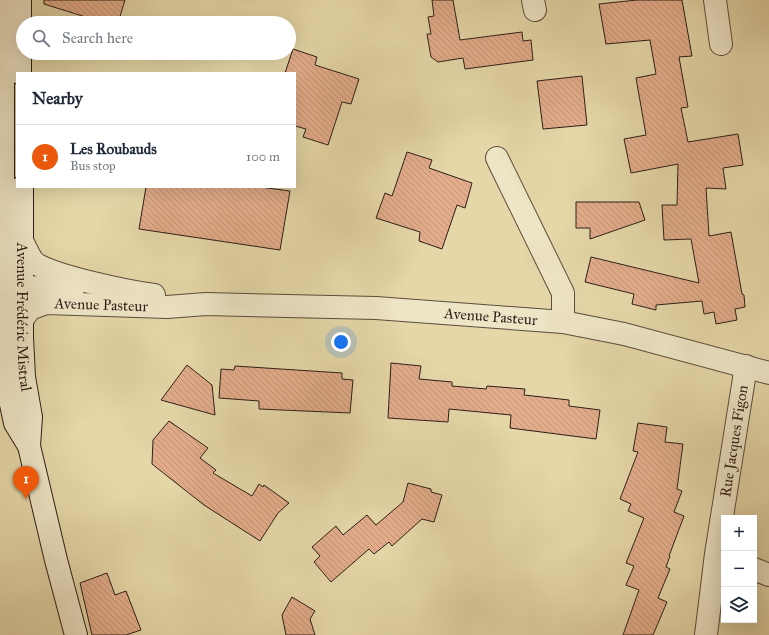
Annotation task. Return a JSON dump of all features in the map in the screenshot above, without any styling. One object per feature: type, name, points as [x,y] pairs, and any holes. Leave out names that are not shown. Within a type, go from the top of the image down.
[{"type":"street","name":"Avenue Frédéric Mistral","points":[[3,0],[12,320],[31,417],[29,446],[56,560],[76,635]]},
{"type":"street","points":[[20,0],[20,16]]},
{"type":"street","points":[[715,0],[721,44]]},
{"type":"street","points":[[20,60],[20,72]]},
{"type":"street","points":[[497,158],[563,293],[563,322]]},
{"type":"street","name":"Avenue Frédéric Mistral","points":[[12,286],[23,242],[22,188]]},
{"type":"street","name":"Avenue Pasteur","points":[[23,242],[34,262],[49,270],[76,279],[136,293],[206,304]]},
{"type":"street","name":"Avenue Pasteur","points":[[12,286],[136,293]]},
{"type":"street","name":"Avenue Pasteur","points":[[12,320],[30,309],[46,303],[167,306],[206,304],[376,308],[563,322],[624,334],[769,373]]},
{"type":"street","name":"Rue Jacques Figon","points":[[706,635],[720,556],[746,366]]},
{"type":"street","points":[[757,570],[769,575]]},
{"type":"building","points":[[44,0],[125,0],[120,16],[82,16],[44,4]]},
{"type":"building","points":[[432,0],[453,0],[460,40],[522,32],[523,41],[531,40],[533,60],[465,69],[463,58],[438,62],[431,57],[427,34],[431,34],[428,17],[434,16]]},
{"type":"building","points":[[637,0],[682,0],[692,56],[679,57],[688,107],[681,108],[688,142],[738,134],[743,165],[723,168],[726,189],[706,188],[709,236],[731,232],[742,294],[744,295],[745,307],[735,309],[737,320],[716,324],[714,312],[704,314],[702,301],[656,305],[656,310],[632,304],[634,294],[585,282],[591,257],[699,283],[691,239],[664,240],[662,205],[677,205],[678,164],[631,173],[624,139],[646,135],[636,78],[656,74],[650,40],[606,44],[599,4]]},
{"type":"building","points":[[296,50],[317,57],[315,65],[359,79],[351,104],[342,102],[328,145],[303,137],[306,129],[296,126],[296,72],[285,72],[289,60],[296,60]]},
{"type":"building","points":[[582,76],[587,125],[543,129],[537,81]]},
{"type":"building","points":[[407,152],[432,160],[429,168],[472,183],[465,208],[457,205],[442,249],[419,241],[420,232],[376,218],[385,193],[392,196]]},
{"type":"building","points":[[146,188],[268,188],[290,191],[280,250],[139,229]]},
{"type":"building","points":[[576,202],[639,202],[645,220],[590,239],[590,228],[576,228]]},
{"type":"building","points":[[391,363],[421,366],[419,379],[452,382],[452,386],[486,389],[487,386],[525,389],[524,395],[569,400],[569,406],[600,410],[596,439],[510,428],[511,415],[449,409],[448,422],[388,418]]},
{"type":"building","points":[[187,365],[212,385],[215,415],[161,400]]},
{"type":"building","points":[[235,366],[342,373],[342,379],[353,380],[350,413],[259,409],[259,401],[219,398],[221,369],[234,370]]},
{"type":"building","points":[[169,421],[208,448],[200,458],[216,470],[213,473],[252,496],[259,484],[263,487],[264,485],[289,503],[278,513],[260,541],[204,505],[152,464],[153,440]]},
{"type":"building","points":[[638,423],[667,427],[665,442],[683,444],[677,489],[682,491],[674,512],[684,516],[666,567],[670,569],[658,598],[667,602],[653,635],[623,635],[639,590],[626,585],[634,566],[626,563],[644,518],[628,511],[631,504],[620,499],[638,452],[633,451]]},
{"type":"building","points":[[408,483],[431,489],[431,492],[442,495],[434,522],[422,519],[392,546],[389,542],[374,554],[369,549],[331,582],[314,562],[320,556],[312,547],[336,526],[343,535],[367,515],[376,525],[403,502]]},
{"type":"building","points":[[107,573],[115,595],[126,591],[141,630],[126,635],[92,635],[80,583]]},
{"type":"building","points":[[292,597],[315,611],[310,619],[315,635],[286,635],[282,615]]},
{"type":"place","name":"Les Roubauds","points":[[26,499]]}]
